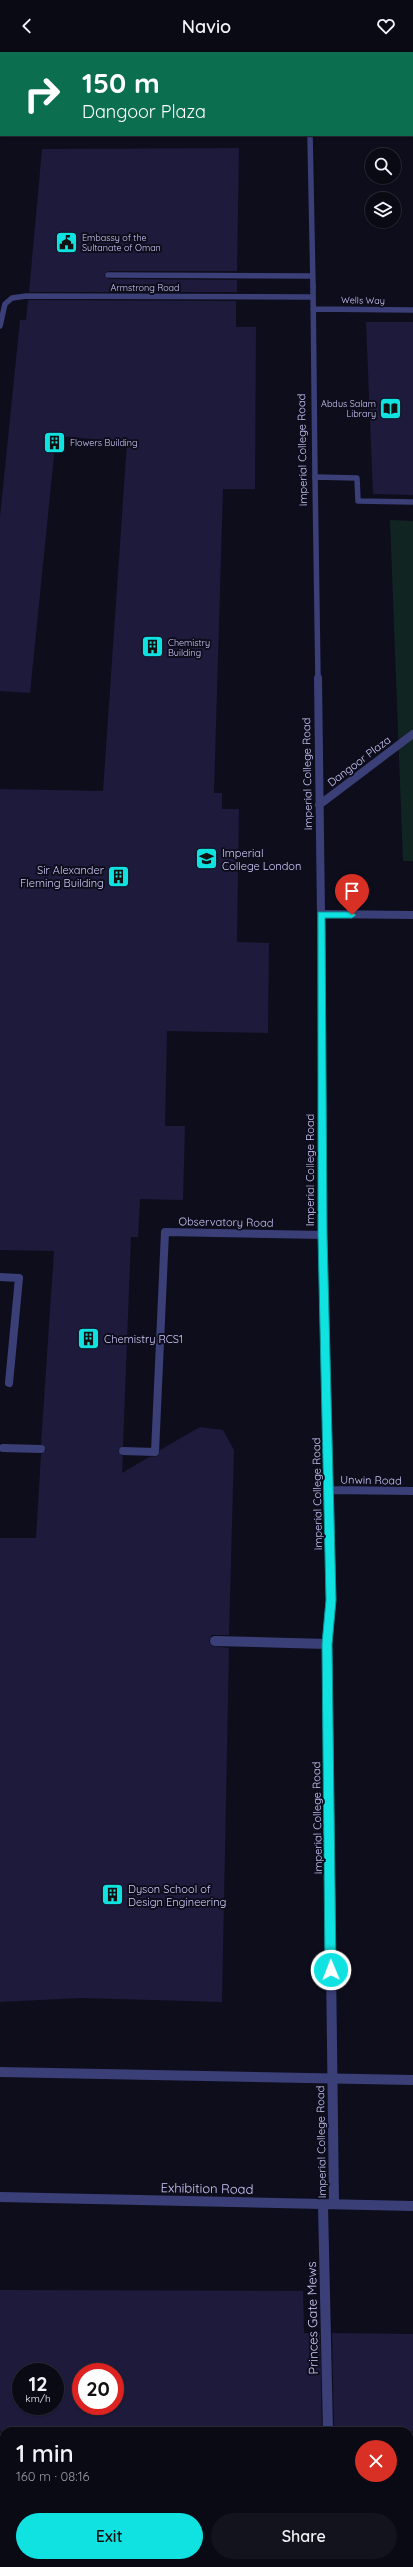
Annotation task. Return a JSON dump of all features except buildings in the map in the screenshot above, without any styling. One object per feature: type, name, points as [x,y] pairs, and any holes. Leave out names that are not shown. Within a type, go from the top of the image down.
[{"type":"street","name":"Imperial College Road","points":[[310,136],[321,914],[323,1235],[331,1600],[327,1644],[332,2079],[328,2205]]},
{"type":"street","points":[[108,275],[312,276]]},
{"type":"street","name":"Armstrong Road","points":[[0,326],[2,306],[8,299],[22,296],[312,297]]},
{"type":"street","name":"Wells Way","points":[[313,309],[413,310]]},
{"type":"street","points":[[315,477],[357,478],[358,501],[413,502]]},
{"type":"street","name":"Dangoor Plaza","points":[[319,805],[413,734]]},
{"type":"street","points":[[321,914],[413,915]]},
{"type":"street","name":"Observatory Road","points":[[123,1451],[155,1452],[165,1232],[323,1235]]},
{"type":"street","points":[[0,1277],[19,1278],[10,1383]]},
{"type":"street","points":[[3,1448],[41,1449]]},
{"type":"street","name":"Unwin Road","points":[[328,1490],[413,1491]]},
{"type":"street","points":[[215,1641],[327,1644]]},
{"type":"street","points":[[0,2072],[413,2080]]},
{"type":"street","name":"Exhibition Road","points":[[0,2197],[413,2206]]},
{"type":"street","name":"Princes Gate Mews","points":[[328,2205],[328,2427]]},
{"type":"green space","points":[[390,520],[413,521],[413,861],[403,861]]},
{"type":"place","name":"Embassy of the Sultanate of Oman","points":[[66,242]]},
{"type":"place","name":"Abdus Salam Library","points":[[391,408]]},
{"type":"place","name":"Flowers Building","points":[[55,442]]},
{"type":"place","name":"Chemistry Building","points":[[152,647]]},
{"type":"place","name":"Imperial College London","points":[[206,859]]},
{"type":"place","name":"Sir Alexander Fleming Building","points":[[119,876]]},
{"type":"place","name":"Chemistry RCS1","points":[[88,1339]]},
{"type":"place","name":"Dyson School of Design Engineering","points":[[112,1895]]},
{"type":"route","points":[[331,1970],[327,1644],[331,1600],[323,1235],[321,914],[352,915]]}]
